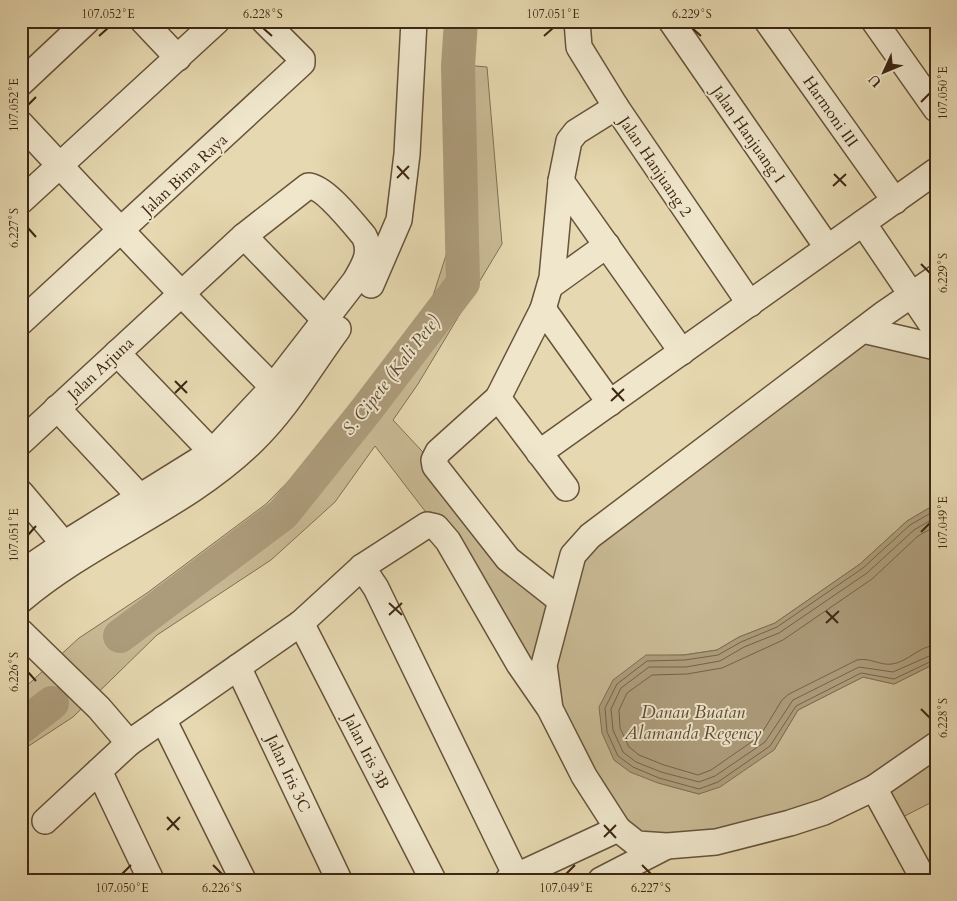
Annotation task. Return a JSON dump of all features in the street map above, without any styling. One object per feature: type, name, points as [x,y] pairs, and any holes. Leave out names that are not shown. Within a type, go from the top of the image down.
[{"type":"street","points":[[21,83],[87,21]]},
{"type":"street","points":[[142,21],[178,58]]},
{"type":"street","points":[[21,201],[217,21]]},
{"type":"street","points":[[21,600],[69,565],[203,483],[253,441],[295,393],[369,287],[399,220],[407,154],[414,21]]},
{"type":"street","name":"Jalan Hanjuang 2","points":[[577,21],[579,47],[616,107],[750,304]]},
{"type":"street","name":"Jalan Hanjuang I","points":[[671,21],[827,247]]},
{"type":"street","name":"Harmoni III","points":[[767,21],[895,201]]},
{"type":"street","points":[[874,21],[936,109]]},
{"type":"street","name":"Jalan Bima Raya","points":[[21,322],[302,63],[302,59],[271,24]]},
{"type":"street","points":[[560,600],[508,559],[435,466],[434,460],[438,452],[498,398],[547,297],[561,181],[572,136],[616,107]]},
{"type":"street","points":[[21,124],[123,230],[180,294],[273,387]]},
{"type":"street","points":[[540,453],[936,171]]},
{"type":"street","points":[[561,181],[682,352]]},
{"type":"street","name":"Jalan Arjuna","points":[[21,442],[244,236],[308,186],[314,186],[336,205],[367,241],[366,264],[326,321]]},
{"type":"street","points":[[860,225],[909,296],[936,331]]},
{"type":"street","points":[[21,573],[212,452],[273,387],[326,321],[244,236]]},
{"type":"street","points":[[547,297],[607,245]]},
{"type":"street","points":[[550,709],[544,665],[573,555],[590,536],[863,330],[936,278]]},
{"type":"street","points":[[547,297],[610,403]]},
{"type":"street","points":[[863,330],[936,347]]},
{"type":"street","points":[[117,353],[212,452]]},
{"type":"street","points":[[498,398],[566,488]]},
{"type":"street","points":[[57,408],[140,498]]},
{"type":"street","points":[[21,493],[64,544]]},
{"type":"street","points":[[46,821],[129,743],[301,623],[362,567],[427,525],[436,527],[448,541],[519,664],[550,709],[584,776],[618,829],[637,844],[667,846],[716,842],[824,812],[874,788],[936,745]]},
{"type":"street","points":[[362,567],[376,588],[512,878],[618,829]]},
{"type":"street","name":"Jalan Iris 3B","points":[[301,623],[426,878]]},
{"type":"street","points":[[21,632],[99,708],[129,743]]},
{"type":"street","name":"Jalan Iris 3C","points":[[238,667],[339,880]]},
{"type":"street","points":[[163,719],[243,880]]},
{"type":"street","points":[[99,771],[151,880]]},
{"type":"street","points":[[874,788],[924,880]]},
{"type":"street","points":[[601,880],[667,846]]},
{"type":"shaded area","points":[[442,63],[487,67],[502,244],[418,384],[393,420],[560,599],[573,555],[863,330],[936,347],[936,504],[907,521],[860,564],[775,623],[739,637],[717,650],[684,655],[646,656],[614,760],[644,777],[699,794],[774,750],[798,710],[863,677],[894,684],[936,663],[936,800],[893,822],[874,788],[824,812],[637,844],[448,541],[375,446],[335,502],[271,560],[157,635],[73,717],[21,751],[21,691],[79,638],[147,593],[266,504],[331,438],[395,356],[432,299],[448,249]]},
{"type":"water","name":"Danau Buatan Alamanda Regency","points":[[936,504],[936,663],[894,684],[863,677],[798,710],[774,750],[720,787],[699,794],[658,783],[630,772],[614,760],[602,733],[599,707],[613,680],[646,655],[684,655],[717,650],[739,637],[775,623],[860,564],[907,521]]},
{"type":"waterway","name":"S. Cipete (Kali Pete)","points":[[120,636],[283,514],[367,409],[463,283],[458,66],[461,21]]},
{"type":"waterway","name":"S. Cipete (Kali Pete)","points":[[21,727],[52,703]]}]
